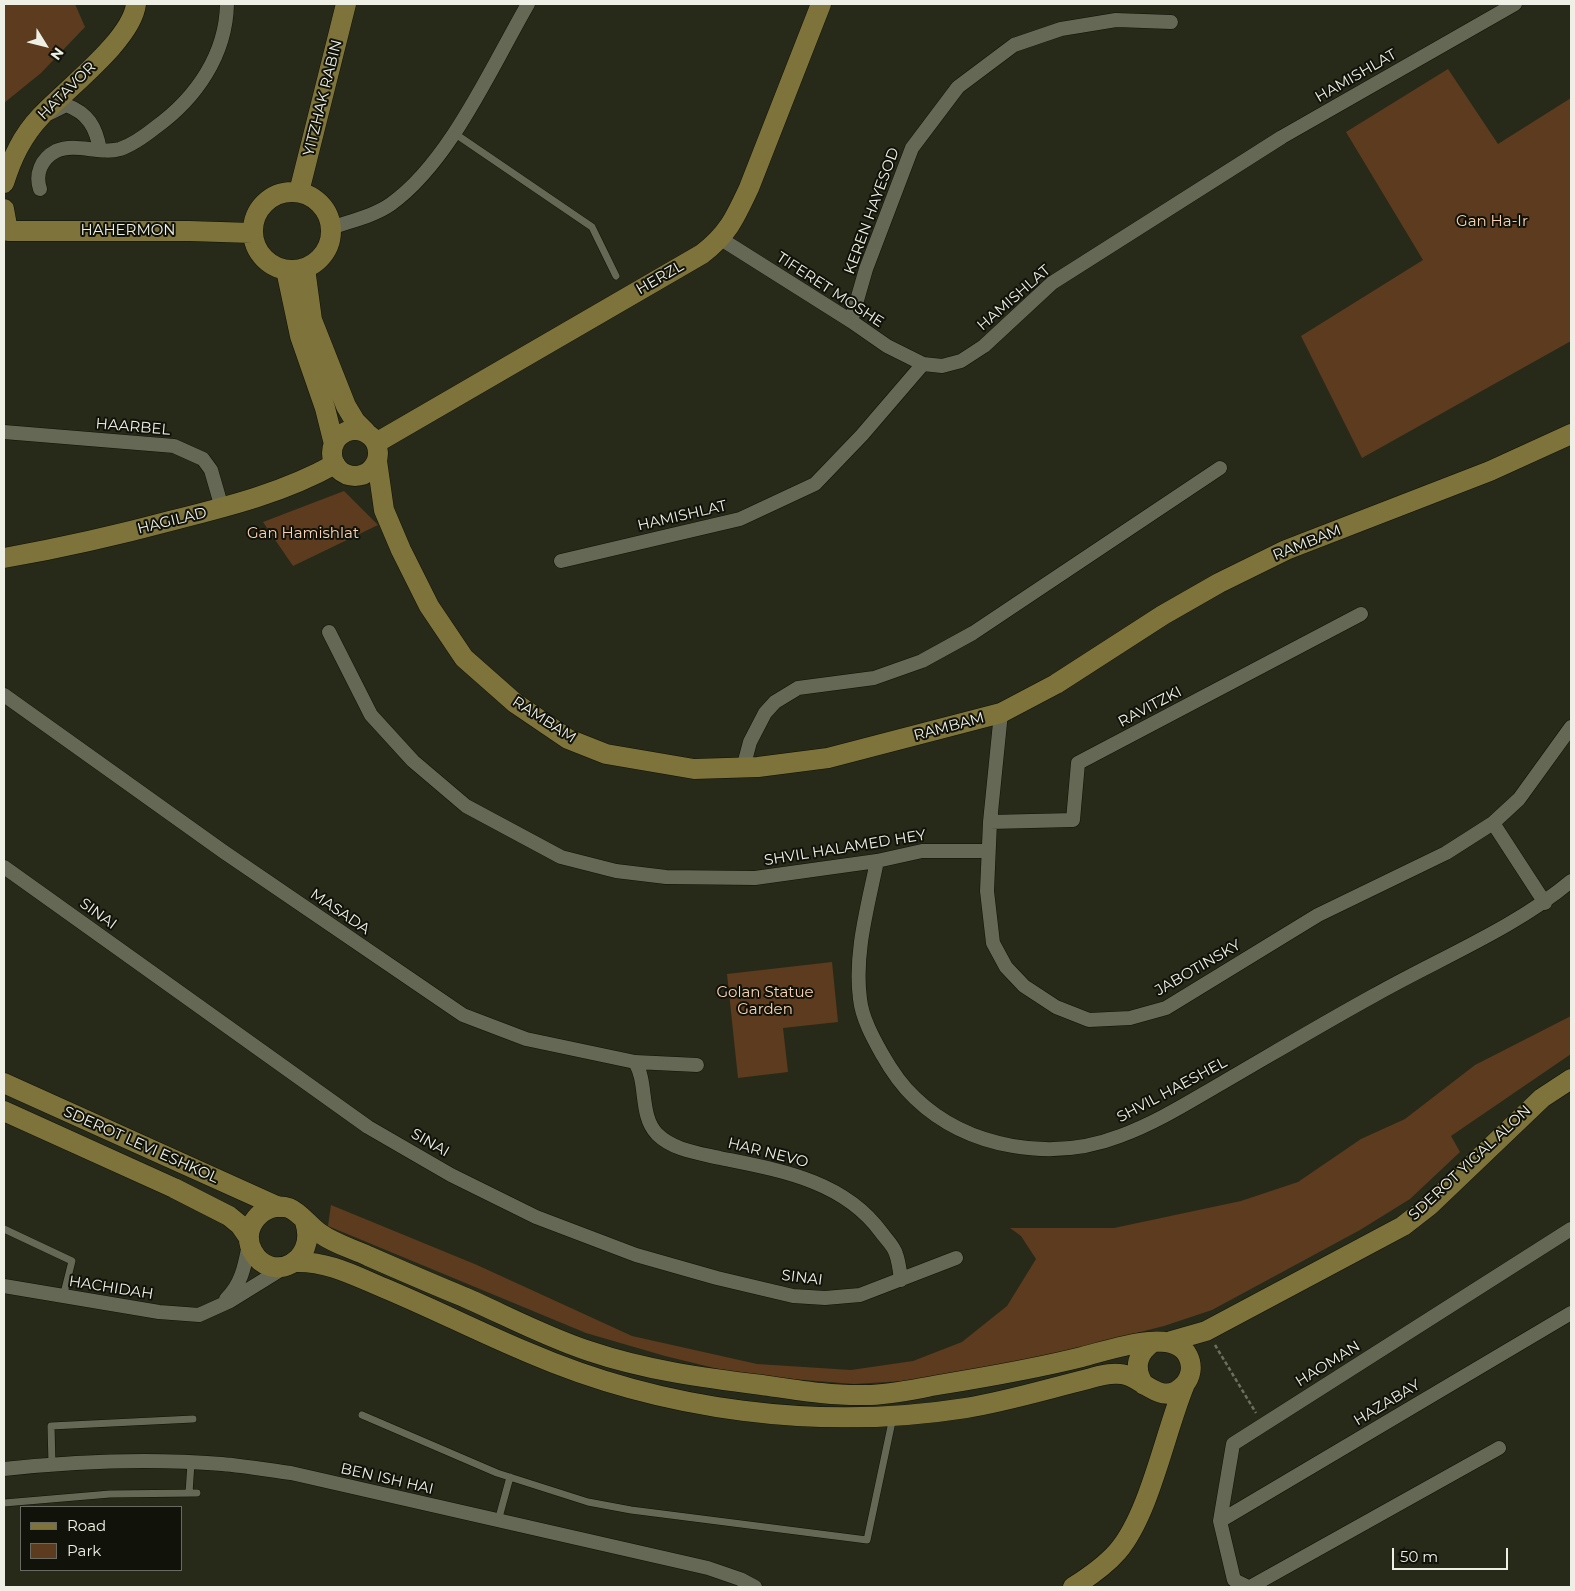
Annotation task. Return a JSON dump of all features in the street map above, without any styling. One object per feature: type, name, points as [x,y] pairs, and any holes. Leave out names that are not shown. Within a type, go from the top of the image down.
[{"type":"street","name":"HATAVOR","points":[[4,183],[14,154],[40,117],[120,39],[136,10],[136,4]]},
{"type":"street","points":[[40,189],[36,178],[40,166],[56,152],[72,148],[120,149],[147,134],[190,98],[211,68],[219,46],[227,4]]},
{"type":"street","name":"YITZHAK RABIN","points":[[298,192],[346,4]]},
{"type":"street","points":[[331,228],[390,204],[419,178],[454,133],[528,4]]},
{"type":"street","name":"HERZL","points":[[373,445],[702,254],[721,239],[738,212],[821,4]]},
{"type":"street","name":"HAMISHLAT","points":[[561,561],[740,519],[815,484],[862,435],[923,364],[942,366],[961,361],[984,346],[1052,283],[1282,138],[1515,4]]},
{"type":"street","name":"KEREN HAYESOD","points":[[851,321],[869,261],[912,148],[958,87],[1014,45],[1061,29],[1116,20],[1171,22]]},
{"type":"street","points":[[40,117],[66,105],[78,110],[88,118],[97,132],[100,150]]},
{"type":"street","points":[[298,192],[308,195],[321,205],[329,218],[331,228],[330,241],[316,262],[296,269],[266,262],[254,244],[252,233],[255,218],[262,205],[278,194],[298,192]]},
{"type":"street","points":[[4,209],[6,231]]},
{"type":"street","name":"HAHERMON","points":[[6,231],[252,233]]},
{"type":"street","name":"TIFERET MOSHE","points":[[721,239],[851,321],[886,346],[923,364]]},
{"type":"street","points":[[296,269],[312,320],[346,406],[373,445],[369,471],[361,475],[352,476],[343,472],[334,454],[325,408],[300,336],[296,269]]},
{"type":"street","points":[[334,454],[338,437],[349,431],[373,445]]},
{"type":"street","name":"HAARBEL","points":[[4,432],[174,446],[203,459],[211,470],[222,508]]},
{"type":"street","name":"RAMBAM","points":[[373,445],[384,510],[429,606],[464,658],[515,703],[568,739],[606,754],[694,770],[743,768],[828,758],[1000,713],[1056,684],[1171,611],[1261,562],[1286,550],[1490,472],[1571,434]]},
{"type":"street","name":"HAGILAD","points":[[4,558],[82,544],[222,508],[295,485],[334,454]]},
{"type":"street","points":[[743,768],[750,742],[765,713],[775,702],[798,688],[874,678],[922,661],[973,633],[1220,468]]},
{"type":"street","name":"RAMBAM","points":[[352,476],[384,510]]},
{"type":"street","name":"RAVITZKI","points":[[990,822],[1073,820],[1078,763],[1362,614]]},
{"type":"street","name":"SHVIL HALAMED HEY","points":[[329,632],[371,715],[413,761],[466,806],[561,857],[616,871],[666,877],[755,878],[877,861],[922,851],[988,851]]},
{"type":"street","name":"MASADA","points":[[4,696],[224,852],[463,1015],[526,1039],[635,1062],[696,1065]]},
{"type":"street","name":"JABOTINSKY","points":[[1000,713],[988,851],[987,891],[993,942],[1006,967],[1024,986],[1056,1007],[1089,1020],[1130,1018],[1166,1008],[1318,915],[1446,852],[1493,823],[1519,799],[1571,727]]},
{"type":"street","points":[[1493,823],[1545,903]]},
{"type":"street","name":"SHVIL HAESHEL","points":[[877,861],[859,960],[860,1001],[871,1035],[892,1072],[915,1099],[945,1121],[979,1139],[1026,1149],[1073,1148],[1119,1137],[1167,1115],[1373,996],[1545,903],[1571,881]]},
{"type":"street","name":"SINAI","points":[[4,867],[368,1126],[452,1174],[536,1217],[636,1255],[717,1278],[792,1296],[825,1298],[860,1294],[902,1280],[956,1258]]},
{"type":"street","name":"HAR NEVO","points":[[635,1062],[640,1071],[649,1120],[656,1133],[669,1144],[690,1152],[788,1173],[823,1186],[858,1207],[876,1226],[896,1252],[902,1280]]},
{"type":"street","name":"SDEROT YIGAL ALON","points":[[305,1222],[328,1239],[589,1351],[680,1374],[832,1395],[873,1395],[1030,1370],[1128,1346],[1162,1342],[1206,1331],[1257,1302],[1362,1250],[1403,1226],[1436,1199],[1542,1098],[1571,1079]]},
{"type":"street","name":"SDEROT LEVI ESHKOL","points":[[4,1083],[278,1207]]},
{"type":"street","name":"SDEROT LEVI ESHKOL","points":[[4,1110],[166,1184],[229,1216],[240,1225],[249,1241]]},
{"type":"street","points":[[291,1264],[306,1248],[308,1239],[305,1222],[289,1208],[270,1208],[256,1218],[251,1225],[249,1241],[259,1260],[267,1265],[324,1263],[430,1307],[530,1354],[601,1381],[680,1401],[762,1413],[894,1416],[965,1408],[1033,1395],[1106,1374],[1123,1374],[1148,1388],[1170,1393],[1188,1376],[1185,1350],[1162,1342],[1146,1347],[1138,1362],[1139,1378],[1148,1388]]},
{"type":"street","name":"HAOMAN","points":[[1499,1448],[1249,1587],[1234,1580],[1220,1521],[1233,1444],[1571,1229]]},
{"type":"street","name":"HACHIDAH","points":[[214,1310],[233,1293],[239,1283],[244,1270],[249,1241]]},
{"type":"street","name":"HACHIDAH","points":[[4,1286],[182,1316],[199,1315],[214,1310],[291,1264]]},
{"type":"street","name":"HAZABAY","points":[[1220,1521],[1571,1313]]},
{"type":"street","name":"SDEROT YIGAL ALON","points":[[1073,1587],[1096,1572],[1118,1551],[1129,1534],[1144,1503],[1188,1376],[1209,1338],[1235,1316]]},
{"type":"street","name":"SDEROT YIGAL ALON","points":[[1148,1388],[1160,1412],[1164,1442]]},
{"type":"street","name":"BEN ISH HAI","points":[[4,1469],[101,1461],[223,1464],[291,1474],[708,1568],[740,1578],[755,1587]]},
{"type":"lane","points":[[454,133],[592,227],[616,276]]},
{"type":"lane","points":[[4,1229],[72,1261],[63,1297]]},
{"type":"lane","points":[[362,1415],[429,1446],[510,1477],[588,1502],[631,1510],[867,1540],[894,1416]]},
{"type":"lane","points":[[52,1464],[50,1426],[193,1419]]},
{"type":"lane","points":[[189,1493],[191,1463]]},
{"type":"lane","points":[[498,1521],[510,1477]]},
{"type":"lane","points":[[4,1504],[110,1494],[198,1493]]},
{"type":"path","points":[[1209,1338],[1221,1352],[1263,1425]]},
{"type":"green space","points":[[4,4],[75,4],[85,27],[41,73],[4,103]]},
{"type":"green space","name":"Gan Ha-Ir","points":[[1448,69],[1498,144],[1571,98],[1571,341],[1362,458],[1301,336],[1423,260],[1346,132]]},
{"type":"green space","name":"Gan Hamishlat","points":[[344,491],[378,525],[293,566],[263,522]]},
{"type":"green space","name":"Golan Statue Garden","points":[[832,962],[838,1022],[783,1028],[788,1072],[738,1078],[727,974]]},
{"type":"green space","points":[[1571,1016],[1571,1054],[1451,1136],[1460,1152],[1410,1199],[1360,1230],[1212,1310],[1164,1326],[1017,1363],[919,1380],[854,1384],[743,1375],[665,1356],[586,1333],[328,1226],[331,1205],[477,1265],[632,1336],[757,1364],[851,1370],[913,1361],[962,1342],[1007,1306],[1036,1259],[1021,1236],[1010,1228],[1114,1228],[1241,1201],[1298,1182],[1361,1139],[1405,1119],[1475,1065]]}]
